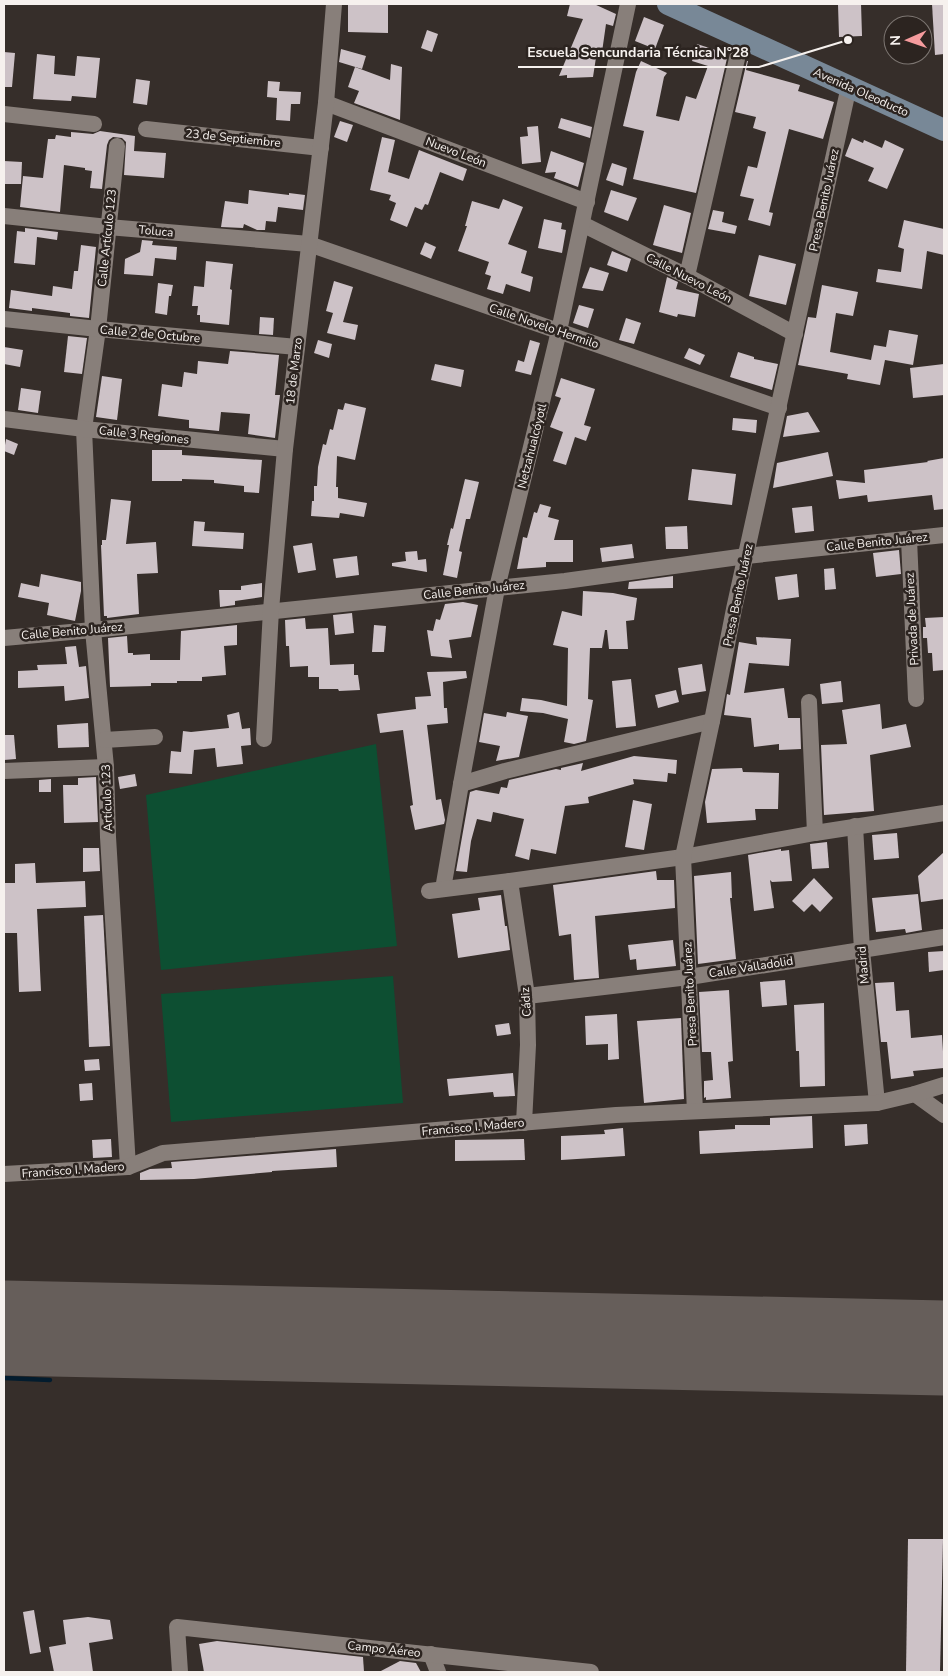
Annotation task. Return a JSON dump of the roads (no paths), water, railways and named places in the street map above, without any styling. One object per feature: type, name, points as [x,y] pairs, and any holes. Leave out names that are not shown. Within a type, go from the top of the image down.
[{"type":"main road","name":"Avenida Oleoducto","points":[[668,4],[944,130]]},
{"type":"street","name":"18 de Marzo","points":[[264,739],[271,610],[285,449],[326,103],[334,4]]},
{"type":"street","name":"Netzahualcóyotl","points":[[510,882],[436,890],[461,784],[497,588],[559,331],[628,4]]},
{"type":"street","points":[[687,276],[742,38]]},
{"type":"street","name":"Presa Benito Juárez","points":[[695,1111],[683,857],[848,86]]},
{"type":"street","name":"Nuevo León","points":[[326,103],[587,202]]},
{"type":"street","points":[[4,114],[94,124]]},
{"type":"street","name":"23 de Septiembre","points":[[146,129],[321,148]]},
{"type":"street","name":"Calle Artículo 123","points":[[84,429],[98,330],[117,146]]},
{"type":"street","name":"Toluca","points":[[4,216],[309,244]]},
{"type":"street","name":"Calle Nuevo León","points":[[582,224],[687,276],[795,334]]},
{"type":"street","name":"Calle Novelo Hermilo","points":[[309,244],[779,408]]},
{"type":"street","name":"Calle 2 de Octubre","points":[[4,319],[98,330],[297,347]]},
{"type":"street","name":"Calle 3 Regiones","points":[[4,419],[285,449]]},
{"type":"street","name":"Artículo 123","points":[[84,429],[93,630],[106,767],[128,1168]]},
{"type":"street","name":"Calle Benito Juárez","points":[[4,638],[565,581],[746,556],[944,535]]},
{"type":"street","name":"Privada de Juárez","points":[[909,538],[916,699]]},
{"type":"street","points":[[809,702],[815,833]]},
{"type":"street","points":[[461,784],[504,771],[712,721]]},
{"type":"street","points":[[104,740],[155,737]]},
{"type":"street","points":[[4,771],[106,767]]},
{"type":"street","points":[[510,882],[683,857],[855,826],[944,813]]},
{"type":"street","name":"Madrid","points":[[855,826],[862,950],[877,1103]]},
{"type":"street","name":"Cádiz","points":[[510,882],[527,996],[528,1045],[524,1123]]},
{"type":"street","name":"Calle Valladolid","points":[[527,996],[689,977],[944,937]]},
{"type":"street","name":"Francisco I. Madero","points":[[4,1174],[128,1168],[163,1152],[695,1111],[877,1103],[944,1085]]},
{"type":"street","points":[[915,1094],[944,1115]]},
{"type":"street","name":"Campo Aéreo","points":[[180,1672],[177,1627],[591,1672]]},
{"type":"street","points":[[431,1654],[438,1672]]},
{"type":"waterway","points":[[4,1378],[50,1380]]},
{"type":"place","name":"Escuela Sencundaria Técnica N°28","points":[[848,40]]}]
